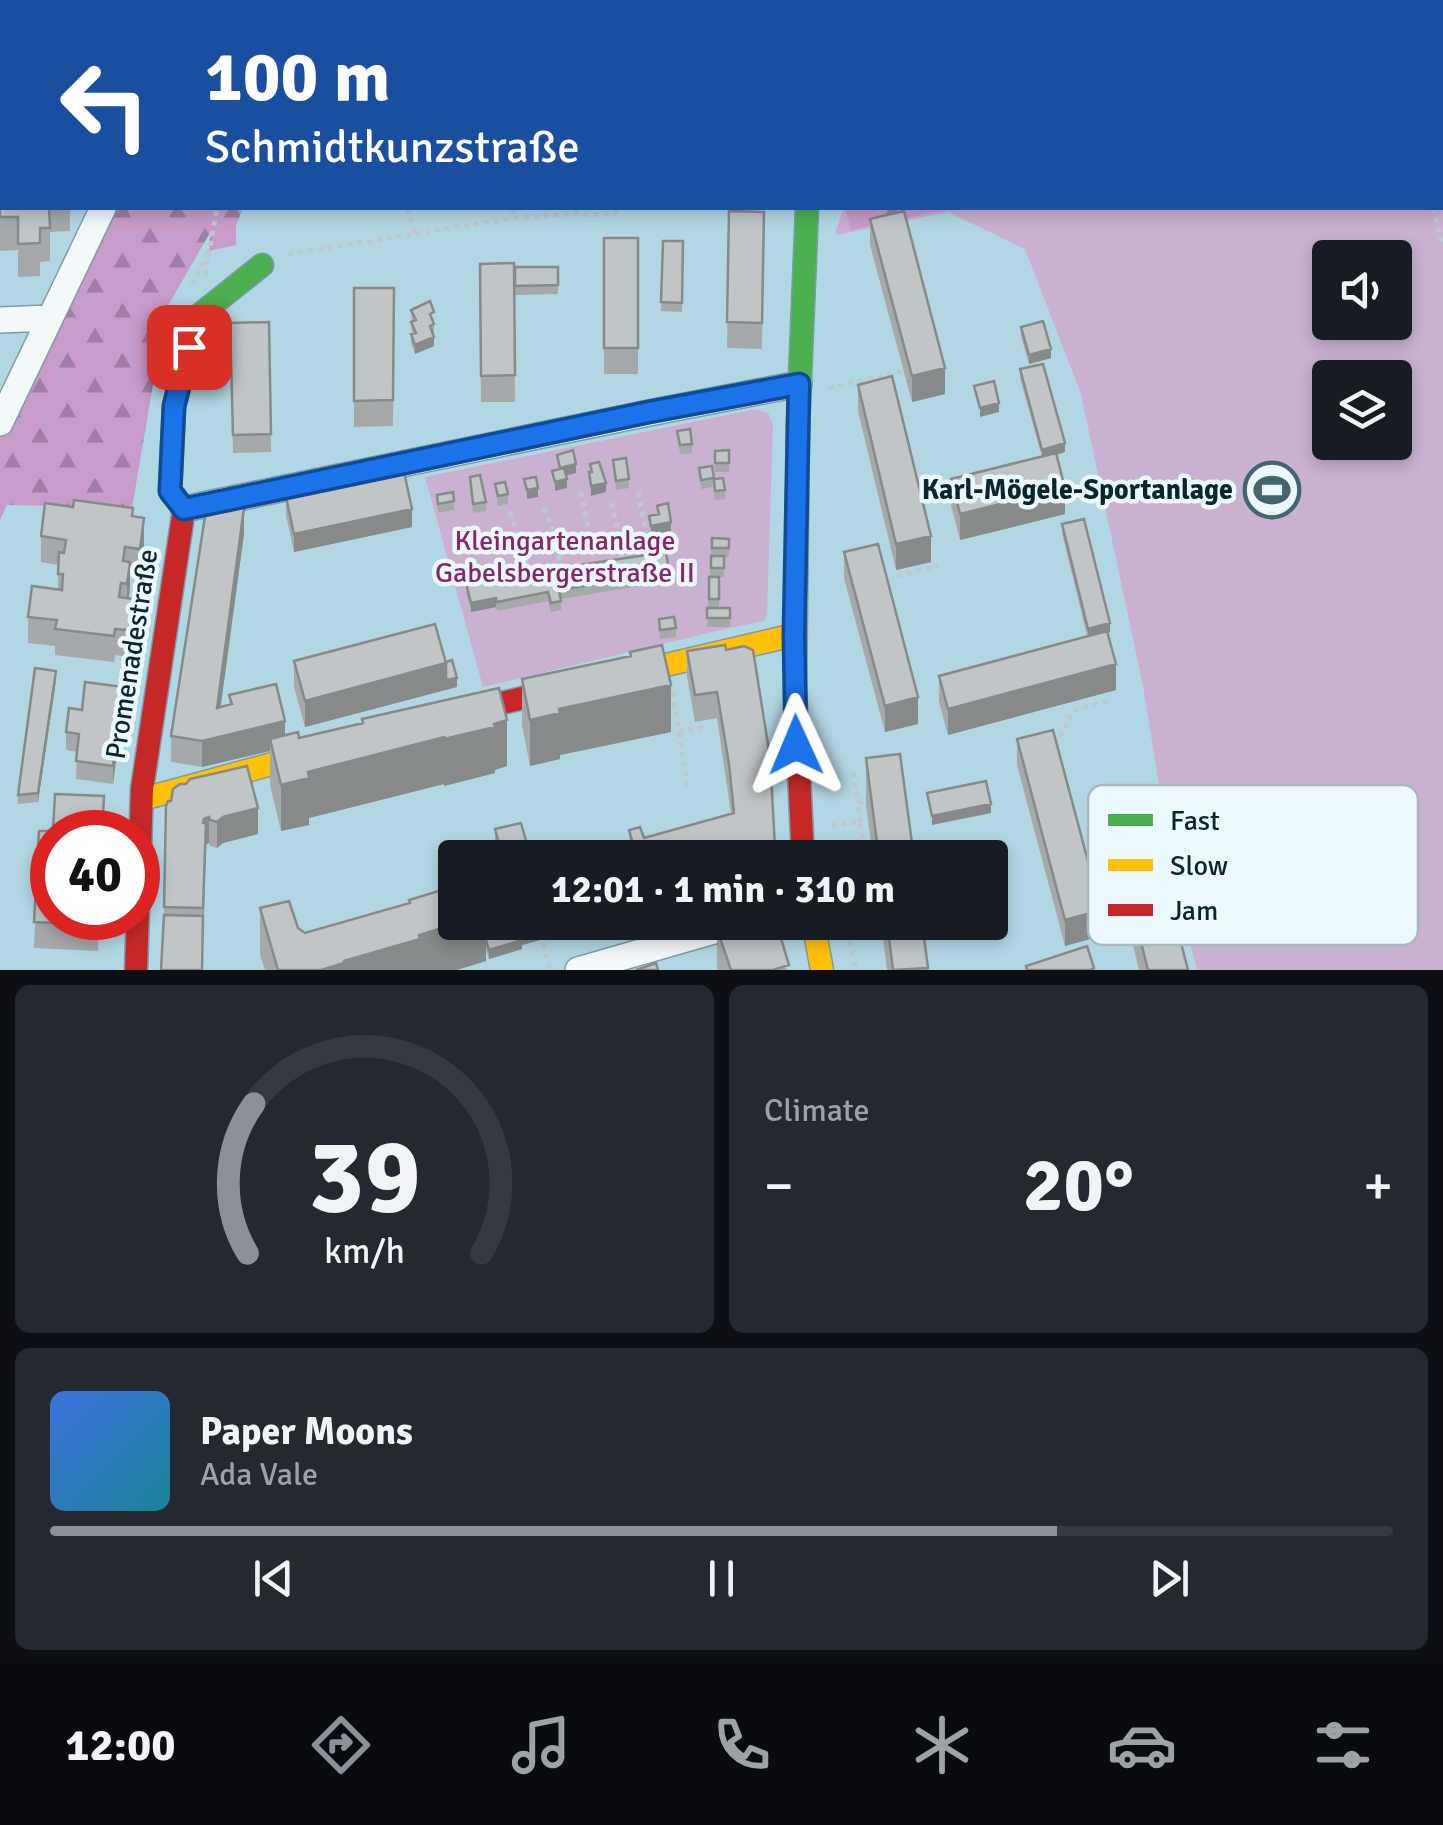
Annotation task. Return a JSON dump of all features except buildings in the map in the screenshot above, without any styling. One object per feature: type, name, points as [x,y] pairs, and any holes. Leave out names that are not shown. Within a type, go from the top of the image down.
[{"type":"street","points":[[0,423],[102,210]]},
{"type":"street","points":[[802,840],[796,782],[794,635],[807,210]]},
{"type":"street","name":"Promenadestraße","points":[[136,970],[142,789],[184,509],[170,491],[174,406],[197,317],[270,260]]},
{"type":"street","points":[[0,320],[48,318]]},
{"type":"street","points":[[184,509],[799,384]]},
{"type":"street","points":[[440,719],[794,635]]},
{"type":"street","points":[[143,799],[347,744]]},
{"type":"street","points":[[578,970],[682,940]]},
{"type":"street","points":[[816,940],[822,970]]},
{"type":"path","points":[[213,227],[217,210]]},
{"type":"path","points":[[408,210],[415,234]]},
{"type":"path","points":[[512,210],[514,218]]},
{"type":"path","points":[[270,260],[514,218],[588,215],[606,210]]},
{"type":"path","points":[[1434,210],[1443,247]]},
{"type":"path","points":[[909,230],[918,264]]},
{"type":"path","points":[[832,388],[904,370]]},
{"type":"path","points":[[581,492],[594,562]]},
{"type":"path","points":[[638,492],[650,551]]},
{"type":"path","points":[[612,504],[622,557]]},
{"type":"path","points":[[544,508],[562,568]]},
{"type":"path","points":[[510,512],[529,574]]},
{"type":"path","points":[[897,576],[938,566]]},
{"type":"path","points":[[669,664],[688,792]]},
{"type":"path","points":[[1060,737],[1073,710],[1112,699]]},
{"type":"path","points":[[679,732],[706,728]]},
{"type":"path","points":[[853,772],[863,840]]},
{"type":"path","points":[[858,802],[876,800]]},
{"type":"path","points":[[832,825],[860,822]]},
{"type":"path","points":[[850,940],[856,970]]},
{"type":"path","points":[[543,944],[550,970]]},
{"type":"green space","points":[[102,210],[242,210],[236,226],[236,245],[209,251],[211,231],[166,309],[132,508],[7,505],[0,520],[0,423]]},
{"type":"green space","name":"Karl-Mögele-Sportanlage","points":[[843,210],[1443,210],[1443,970],[1197,970],[1190,945],[1418,945],[1418,785],[1159,785],[1143,686],[1081,394],[1025,249],[948,212],[837,235]]},
{"type":"green space","points":[[846,210],[943,210],[851,230]]},
{"type":"green space","name":"Kleingartenanlage Gabelsbergerstraße II","points":[[756,409],[768,413],[773,424],[764,621],[483,687],[425,477]]},
{"type":"traffic: fast","points":[[798,426],[807,210]]},
{"type":"traffic: fast","points":[[176,498],[170,491],[174,407],[197,317],[262,265]]},
{"type":"traffic: slow","points":[[623,675],[794,635]]},
{"type":"traffic: slow","points":[[143,799],[316,752]]},
{"type":"traffic: slow","points":[[816,940],[822,970]]},
{"type":"traffic: jam","points":[[798,426],[795,690],[802,840]]},
{"type":"traffic: jam","points":[[136,970],[142,789],[184,509],[176,498]]},
{"type":"traffic: jam","points":[[458,714],[567,687]]},
{"type":"place","name":"Karl-Mögele-Sportanlage","points":[[1272,490]]},
{"type":"route","points":[[189,347],[174,406],[170,491],[184,509],[799,384],[796,745]]}]
